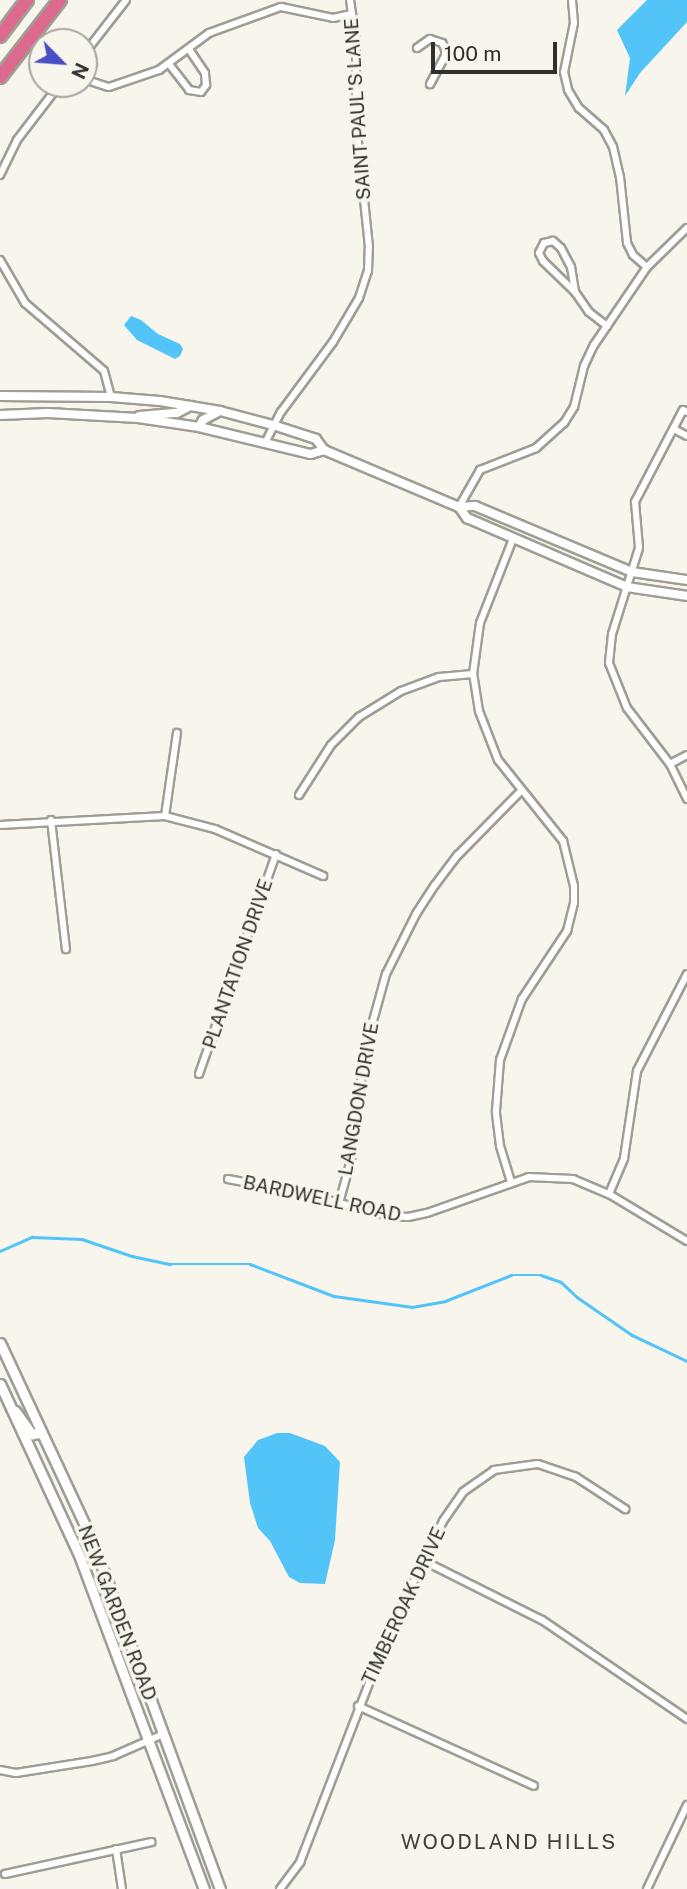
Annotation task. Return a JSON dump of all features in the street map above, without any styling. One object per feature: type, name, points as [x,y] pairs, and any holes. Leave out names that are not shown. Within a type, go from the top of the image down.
[{"type":"highway","points":[[0,36],[27,0]]},
{"type":"highway","points":[[0,77],[60,0]]},
{"type":"main road","name":"NEW GARDEN ROAD","points":[[0,1343],[93,1542],[220,1889]]},
{"type":"main road","points":[[0,1357],[10,1378],[17,1384]]},
{"type":"main road","name":"NEW GARDEN ROAD","points":[[0,1384],[79,1555],[204,1889]]},
{"type":"main road","points":[[11,1408],[23,1419],[32,1434],[41,1433]]},
{"type":"main road","points":[[31,1451],[41,1447],[63,1477]]},
{"type":"main road","points":[[128,1689],[144,1682]]},
{"type":"street","points":[[98,36],[125,0]]},
{"type":"street","name":"SAINT PAUL'S LANE","points":[[266,441],[274,425],[333,342],[359,298],[369,271],[369,247],[356,123],[358,75],[350,0]]},
{"type":"street","points":[[571,0],[574,23],[564,72],[568,90],[579,108],[604,130],[613,147],[620,177],[627,243],[634,255],[647,267]]},
{"type":"street","points":[[98,83],[109,87],[169,64],[209,33],[281,6],[333,18],[352,14]]},
{"type":"street","points":[[417,48],[430,39],[442,43],[445,49],[445,56],[430,84]]},
{"type":"street","points":[[169,64],[189,90],[201,92],[206,85],[205,74],[189,49]]},
{"type":"street","points":[[0,175],[17,139],[49,98]]},
{"type":"street","points":[[459,507],[480,470],[536,449],[564,423],[574,407],[588,356],[647,267],[687,228]]},
{"type":"street","points":[[575,292],[571,267],[561,248],[553,241],[544,243],[539,250],[540,257],[575,292],[582,305],[607,326]]},
{"type":"street","points":[[0,260],[25,303],[104,371],[111,397]]},
{"type":"street","points":[[0,396],[111,397],[220,411],[274,425],[316,439],[324,450],[459,507],[475,506],[632,572],[687,580]]},
{"type":"street","points":[[130,418],[157,412],[177,413],[190,406]]},
{"type":"street","points":[[687,412],[683,410],[635,502],[639,548],[612,634],[609,663],[627,708],[670,764],[687,799]]},
{"type":"street","points":[[199,427],[203,419],[220,411]]},
{"type":"street","points":[[0,415],[48,413],[130,418],[199,427],[312,454],[324,450]]},
{"type":"street","points":[[674,429],[687,436]]},
{"type":"street","points":[[459,507],[467,518],[627,587],[687,596]]},
{"type":"street","points":[[511,1182],[500,1146],[496,1111],[500,1060],[522,999],[563,938],[574,903],[570,864],[563,841],[498,760],[479,711],[473,674],[480,623],[513,539]]},
{"type":"street","points":[[299,795],[331,745],[379,704],[439,677],[473,674]]},
{"type":"street","points":[[165,816],[177,733]]},
{"type":"street","points":[[670,764],[687,755]]},
{"type":"street","name":"LANGDON DRIVE","points":[[339,1203],[351,1160],[365,1050],[386,974],[416,914],[435,884],[470,841],[521,791]]},
{"type":"street","points":[[0,825],[51,820],[165,816],[215,829],[323,876]]},
{"type":"street","points":[[51,820],[66,949]]},
{"type":"street","name":"PLANTATION DRIVE","points":[[199,1074],[276,854]]},
{"type":"street","points":[[609,1194],[624,1158],[637,1071],[687,974]]},
{"type":"street","points":[[679,994],[687,998]]},
{"type":"street","name":"BARDWELL ROAD","points":[[228,1180],[389,1216],[408,1217],[427,1213],[511,1182],[543,1176],[573,1179],[609,1194],[687,1241]]},
{"type":"street","name":"TIMBEROAK DRIVE","points":[[280,1889],[300,1862],[358,1706],[424,1562],[453,1505],[464,1492],[478,1479],[506,1466],[538,1464],[558,1468],[576,1476],[625,1510]]},
{"type":"street","points":[[424,1562],[542,1620],[687,1719]]},
{"type":"street","points":[[358,1706],[534,1786]]},
{"type":"street","points":[[0,1770],[16,1773],[92,1761],[113,1756],[163,1734]]},
{"type":"street","points":[[648,1889],[687,1805]]},
{"type":"street","points":[[5,1874],[152,1842]]},
{"type":"street","points":[[116,1849],[122,1889]]},
{"type":"water","points":[[647,0],[687,0],[687,22],[640,73],[625,96],[630,58],[617,30]]},
{"type":"water","points":[[131,316],[141,320],[158,334],[180,344],[183,349],[180,356],[175,359],[137,340],[124,325]]},
{"type":"water","points":[[277,1433],[290,1433],[325,1446],[340,1462],[335,1540],[325,1584],[300,1583],[289,1577],[270,1541],[258,1528],[250,1503],[244,1457],[258,1440]]},
{"type":"waterway","points":[[0,1251],[32,1237],[82,1239],[132,1256],[170,1264],[250,1264],[334,1296],[412,1307],[445,1301],[511,1275],[541,1275],[561,1282],[577,1297],[632,1335],[687,1361]]},
{"type":"district","name":"WOODLAND HILLS","points":[[509,1842]]}]
